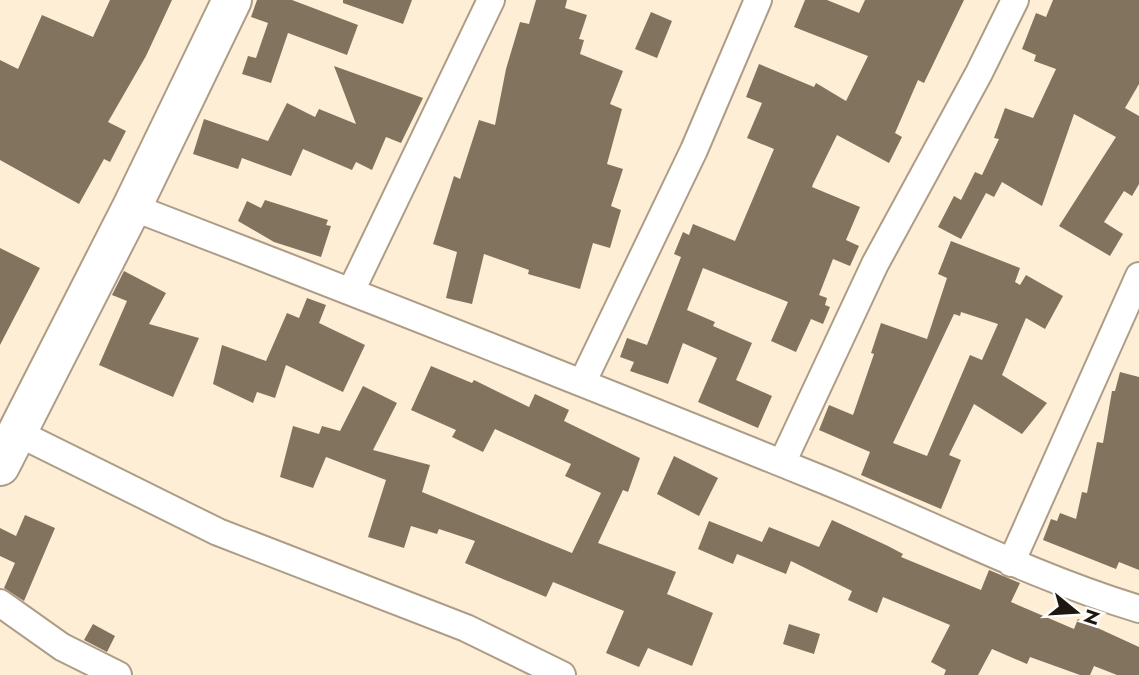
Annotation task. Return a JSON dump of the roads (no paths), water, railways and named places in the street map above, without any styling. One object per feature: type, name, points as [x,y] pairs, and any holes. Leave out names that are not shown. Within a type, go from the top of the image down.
[{"type":"street","points":[[0,466],[132,207],[232,0]]},
{"type":"street","points":[[351,291],[491,0]]},
{"type":"street","points":[[583,381],[694,150],[758,0]]},
{"type":"street","points":[[782,463],[875,264],[979,73],[1015,0]]},
{"type":"street","points":[[132,207],[583,381],[782,463],[1011,563],[1139,609]]},
{"type":"street","points":[[1011,563],[1139,276]]},
{"type":"street","points":[[18,433],[218,532],[466,628],[562,675]]},
{"type":"street","points":[[0,603],[62,646],[118,675]]}]
